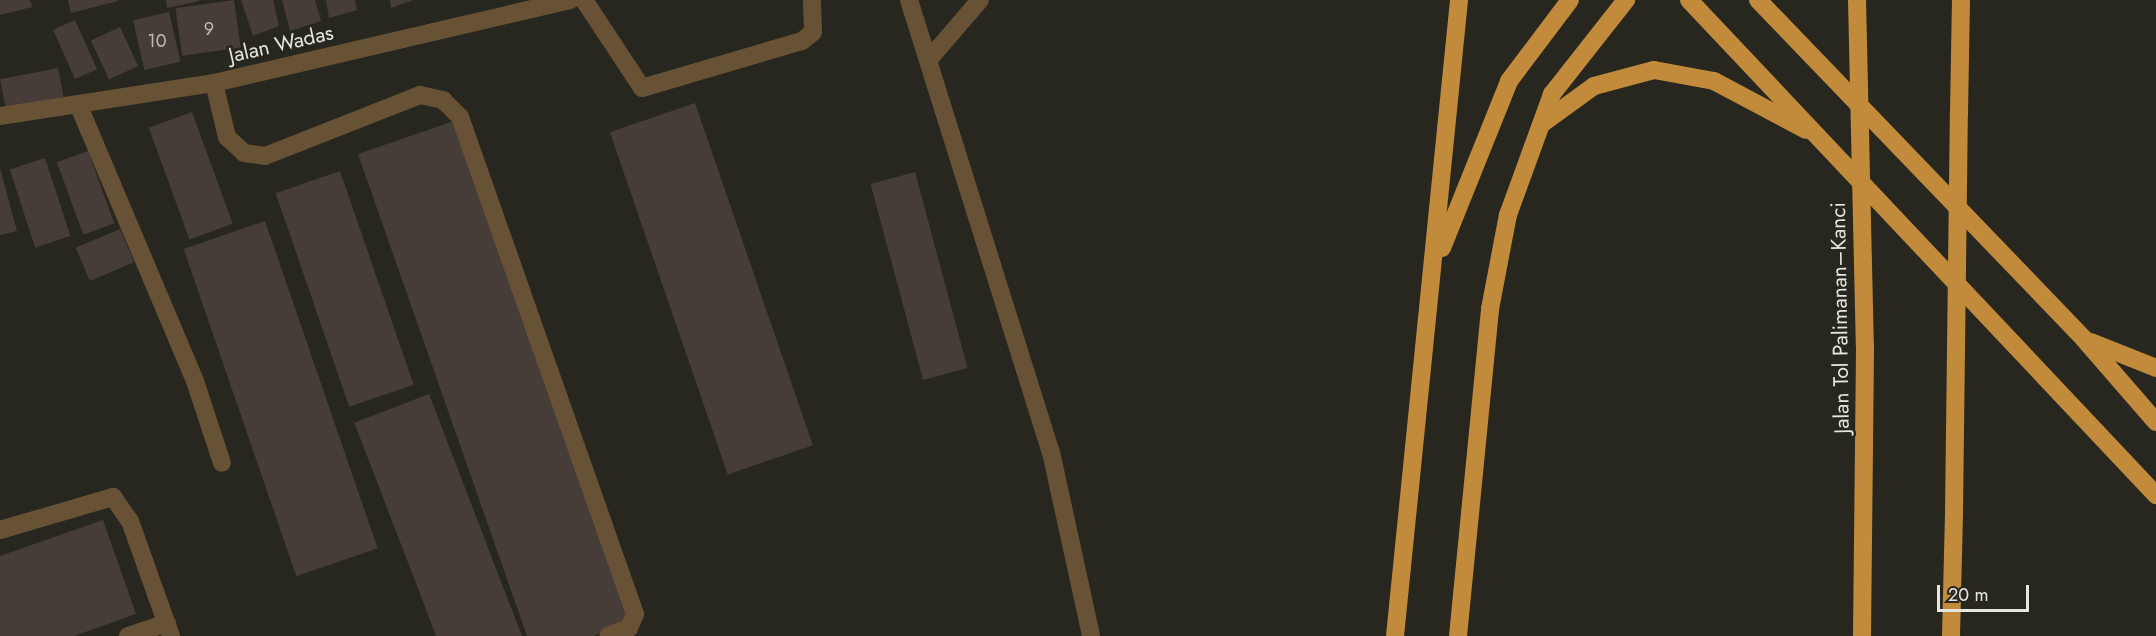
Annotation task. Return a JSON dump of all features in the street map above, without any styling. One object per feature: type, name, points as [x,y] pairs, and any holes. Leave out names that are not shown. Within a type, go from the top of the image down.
[{"type":"highway","points":[[1395,636],[1459,0]]},
{"type":"highway","points":[[1433,272],[1509,81],[1570,0]]},
{"type":"highway","points":[[1458,636],[1490,309],[1508,215],[1535,130],[1552,94],[1626,0]]},
{"type":"highway","points":[[1689,0],[2156,495]]},
{"type":"highway","points":[[1758,0],[2084,339],[2156,422]]},
{"type":"highway","name":"Jalan Tol Palimanan–Kanci","points":[[1857,0],[1865,346],[1862,636]]},
{"type":"highway","points":[[1951,636],[1961,0]]},
{"type":"highway","points":[[1535,130],[1594,86],[1654,70],[1714,81],[1823,140]]},
{"type":"highway","points":[[2084,339],[2156,368]]},
{"type":"street","name":"Jalan Wadas","points":[[0,116],[214,83],[570,0]]},
{"type":"street","points":[[584,0],[642,88],[802,41],[813,32],[812,0]]},
{"type":"street","points":[[909,0],[931,57],[1051,452],[1091,636]]},
{"type":"street","points":[[931,57],[980,0]]},
{"type":"street","points":[[214,83],[227,137],[244,153],[265,156],[420,95],[443,100],[460,117],[635,614],[629,628],[608,636]]},
{"type":"street","points":[[78,104],[195,381],[222,463]]},
{"type":"street","points":[[0,530],[113,497],[130,521],[169,629],[128,636]]},
{"type":"building","points":[[0,0],[30,0],[32,7],[0,15]]},
{"type":"building","points":[[68,0],[118,0],[118,1],[71,13]]},
{"type":"building","points":[[166,0],[199,0],[199,1],[167,8]]},
{"type":"building","points":[[234,0],[241,48],[182,56],[176,8]]},
{"type":"building","points":[[241,0],[273,0],[279,26],[253,36]]},
{"type":"building","points":[[282,0],[315,0],[321,21],[290,31]]},
{"type":"building","points":[[326,0],[355,0],[357,10],[329,18]]},
{"type":"building","points":[[390,0],[413,0],[391,8]]},
{"type":"building","points":[[169,12],[180,62],[144,70],[133,20]]},
{"type":"building","points":[[75,20],[97,69],[75,79],[53,30]]},
{"type":"building","points":[[120,27],[138,66],[109,79],[91,41]]},
{"type":"building","points":[[58,68],[64,100],[6,112],[0,79]]},
{"type":"building","points":[[695,103],[813,445],[728,475],[610,132]]},
{"type":"building","points":[[192,112],[233,224],[189,240],[149,128]]},
{"type":"building","points":[[454,121],[631,623],[593,636],[527,636],[358,154]]},
{"type":"building","points":[[88,151],[114,223],[83,235],[57,162]]},
{"type":"building","points":[[45,158],[70,236],[35,247],[10,169]]},
{"type":"building","points":[[0,168],[17,231],[0,235]]},
{"type":"building","points":[[340,171],[414,385],[349,407],[276,193]]},
{"type":"building","points":[[915,172],[968,368],[923,380],[871,184]]},
{"type":"building","points":[[265,221],[378,548],[296,576],[184,249]]},
{"type":"building","points":[[120,229],[134,262],[90,281],[76,248]]},
{"type":"building","points":[[429,394],[522,636],[436,636],[354,423]]},
{"type":"building","points":[[103,520],[136,614],[74,636],[0,636],[0,556]]}]
